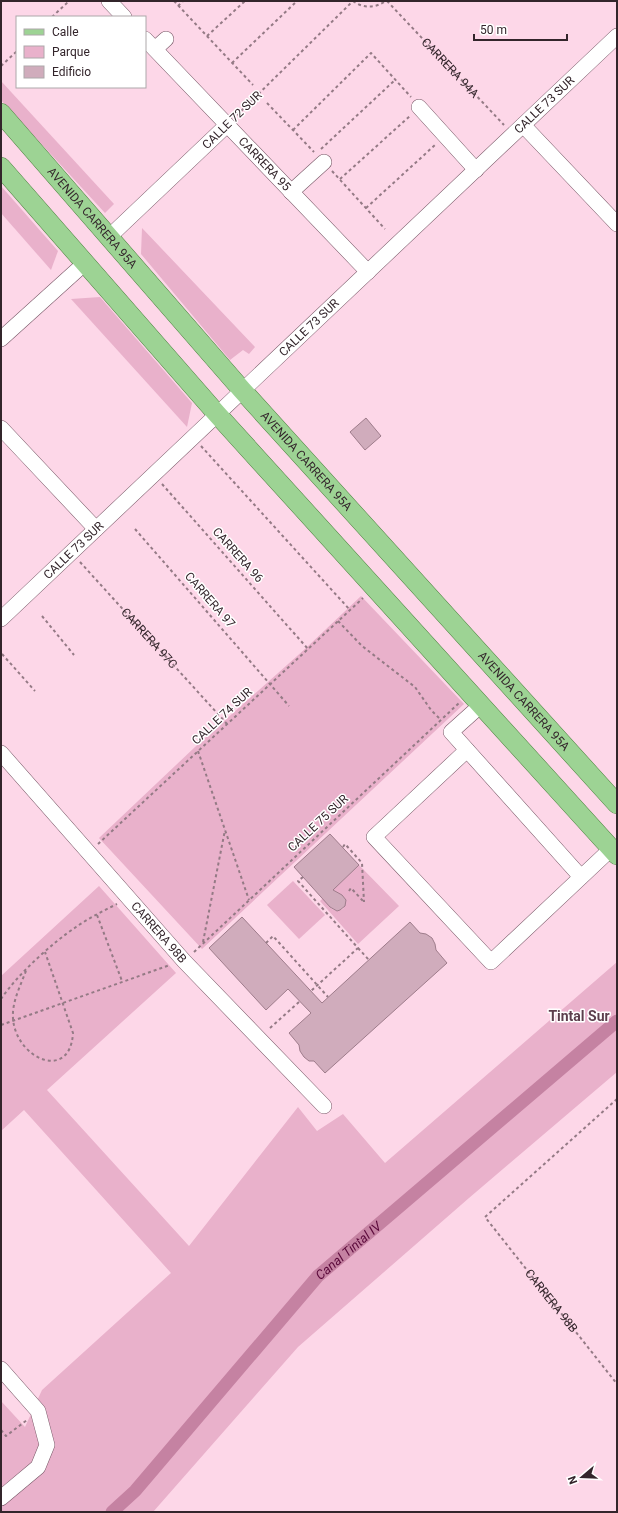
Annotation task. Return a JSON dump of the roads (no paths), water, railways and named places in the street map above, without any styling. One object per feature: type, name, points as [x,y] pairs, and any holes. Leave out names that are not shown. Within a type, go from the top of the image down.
[{"type":"main road","name":"AVENIDA CARRERA 95A","points":[[1,113],[242,390],[617,804]]},
{"type":"main road","points":[[1,167],[217,414],[614,852]]},
{"type":"street","points":[[109,1],[123,16]]},
{"type":"street","name":"CALLE 73 SUR","points":[[1,619],[617,36]]},
{"type":"street","points":[[150,44],[166,39]]},
{"type":"street","name":"CARRERA 95","points":[[150,44],[368,272]]},
{"type":"street","points":[[419,107],[476,170]]},
{"type":"street","name":"CALLE 72 SUR","points":[[109,237],[227,125]]},
{"type":"street","points":[[518,130],[617,224]]},
{"type":"street","points":[[291,192],[320,158]]},
{"type":"street","points":[[1,339],[85,263]]},
{"type":"street","points":[[1,428],[96,528]]},
{"type":"street","points":[[481,705],[452,732],[581,877]]},
{"type":"street","points":[[467,750],[374,837],[491,962],[581,877],[614,852]]},
{"type":"street","name":"CARRERA 98B","points":[[1,753],[184,961],[324,1106]]},
{"type":"street","points":[[1,1370],[38,1411],[47,1444],[38,1467],[1,1498]]},
{"type":"waterway","name":"Canal Tintal IV","points":[[112,1512],[135,1491],[318,1276],[617,1021]]},
{"type":"district","name":"Tintal Sur","points":[[579,1016]]}]
